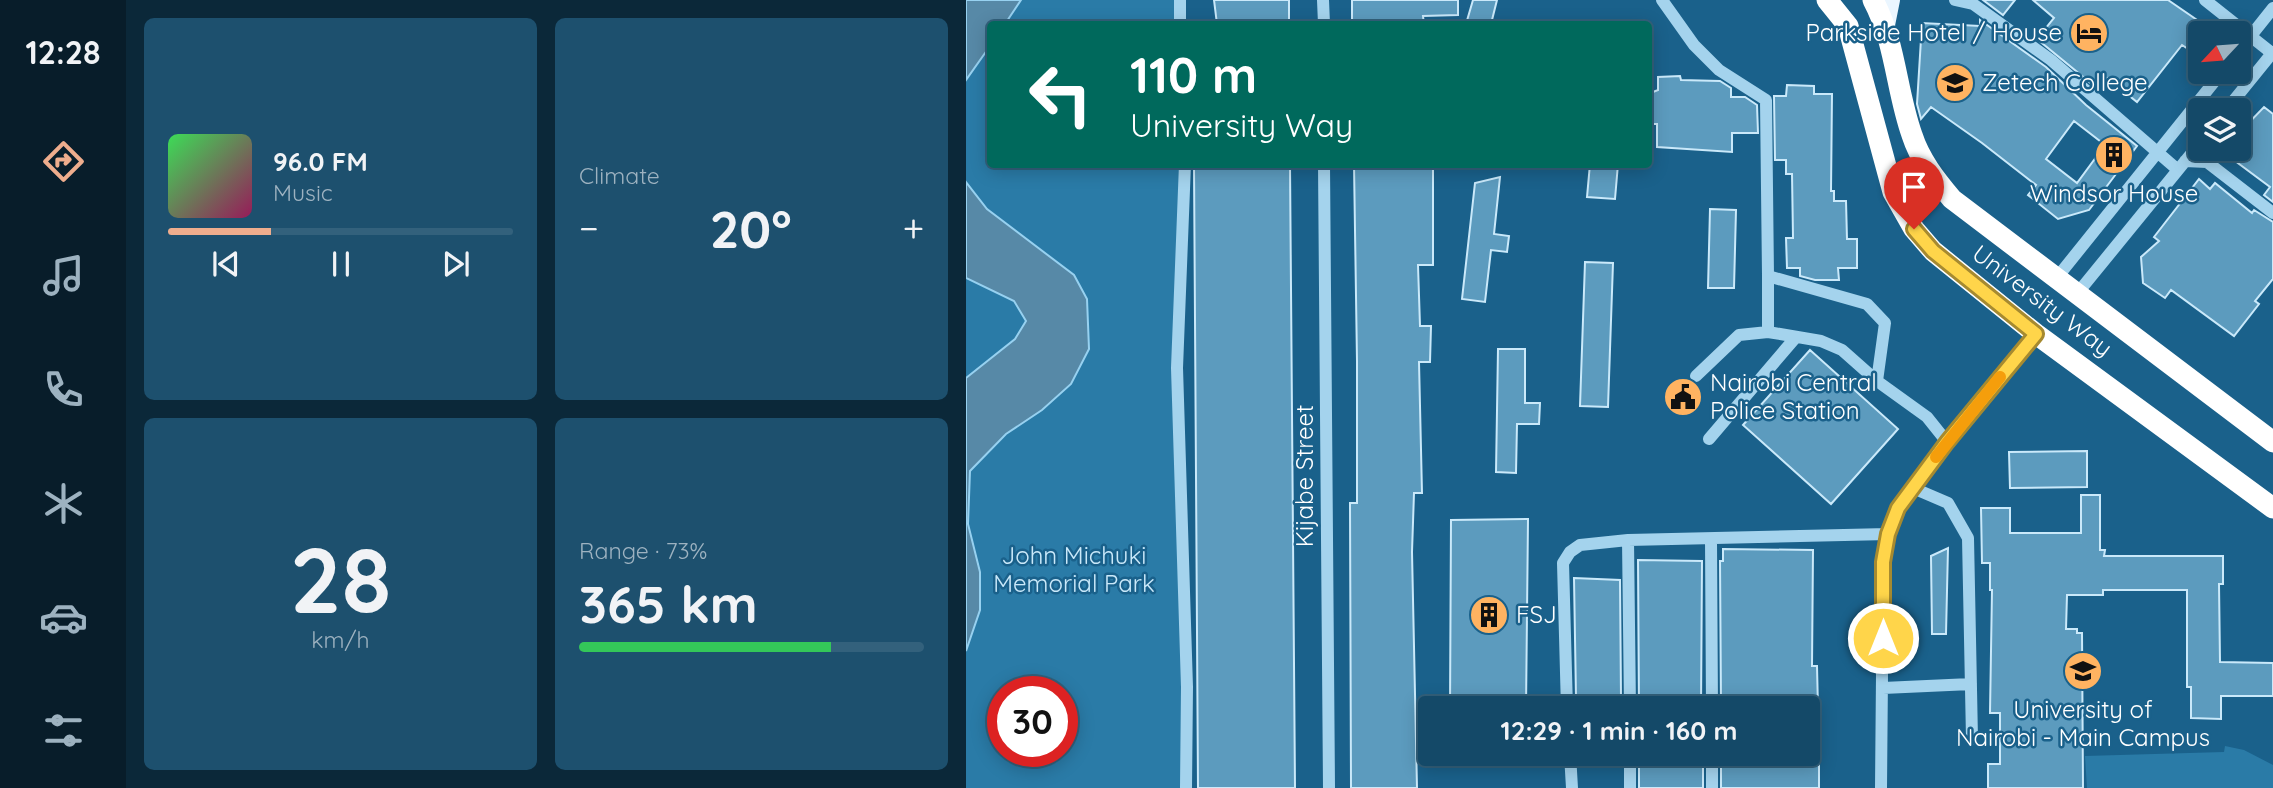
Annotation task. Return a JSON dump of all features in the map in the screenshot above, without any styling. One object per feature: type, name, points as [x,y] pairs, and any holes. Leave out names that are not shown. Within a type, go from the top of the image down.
[{"type":"highway","name":"University Way","points":[[1827,0],[1848,26],[1893,192],[1914,229],[1933,251],[2036,334],[2273,509]]},
{"type":"highway","name":"University Way","points":[[1873,0],[1886,24],[1912,135],[1929,170],[1952,200],[2273,442]]},
{"type":"main road","points":[[1886,24],[1891,0]]},
{"type":"street","points":[[1180,0],[1180,21]]},
{"type":"street","points":[[1323,0],[1324,21]]},
{"type":"street","points":[[1662,0],[1694,45],[1719,70],[1766,100],[1768,332]]},
{"type":"street","points":[[1955,0],[1973,4],[2051,60],[2158,154],[2181,166],[2207,162],[2273,214]]},
{"type":"street","points":[[2205,0],[2231,21]]},
{"type":"street","points":[[2251,36],[2273,8]]},
{"type":"street","points":[[2236,98],[2273,53],[2251,38]]},
{"type":"street","points":[[2055,280],[2213,84]]},
{"type":"street","points":[[2076,295],[2188,158]]},
{"type":"street","points":[[1185,168],[1177,368],[1187,687],[1186,788]]},
{"type":"street","name":"Kijabe Street","points":[[1324,168],[1329,788]]},
{"type":"street","points":[[1768,276],[1867,303],[1878,313],[1885,323],[1877,381]]},
{"type":"street","points":[[1696,376],[1739,335],[1768,332],[1821,341],[1842,350],[1877,381],[1927,417],[1947,442]]},
{"type":"street","points":[[1881,788],[1883,562],[1888,534],[1898,508],[1947,442],[2036,334]]},
{"type":"street","points":[[1709,439],[1796,337]]},
{"type":"street","points":[[1913,488],[1948,503],[1968,538],[1972,739]]},
{"type":"street","points":[[1567,696],[1563,563],[1580,545],[1628,540],[1888,534]]},
{"type":"street","points":[[1628,540],[1630,696]]},
{"type":"street","points":[[1711,540],[1712,696]]},
{"type":"street","points":[[1883,688],[1971,684]]},
{"type":"street","points":[[1571,766],[1572,788]]},
{"type":"street","points":[[1630,766],[1630,788]]},
{"type":"street","points":[[1712,766],[1712,788]]},
{"type":"green space","name":"John Michuki Memorial Park","points":[[966,0],[1180,0],[1181,21],[987,21],[987,168],[1183,168],[1177,368],[1188,788],[966,788]]},
{"type":"green space","points":[[2225,746],[2244,750],[2273,765],[2273,788],[2087,788],[2085,756],[2224,752]]},
{"type":"shaded area","points":[[966,0],[1021,0],[1007,21],[987,21],[987,50],[966,80]]},
{"type":"shaded area","points":[[966,182],[987,209],[1074,275],[1087,299],[1089,349],[1071,384],[1042,410],[1006,434],[970,471],[968,524],[980,572],[980,610],[966,651],[966,378],[1015,339],[1026,321],[1014,301],[966,278]]},
{"type":"building","points":[[1214,0],[1289,0],[1289,21],[1217,21]]},
{"type":"building","points":[[1352,0],[1458,0],[1458,15],[1423,16],[1424,21],[1352,21]]},
{"type":"building","points":[[1473,0],[1497,0],[1492,21],[1467,21]]},
{"type":"building","points":[[1983,0],[2015,0],[2003,15]]},
{"type":"building","points":[[2033,0],[2168,0],[2199,21],[2188,21],[2188,49],[2182,45],[2137,102],[2107,78],[2098,89],[2037,39],[2054,18]]},
{"type":"building","points":[[1980,20],[2046,67],[2086,105],[2137,146],[2089,210],[2058,219],[2028,195],[2036,185],[1982,143],[1931,107],[1921,119],[1917,104],[1922,23],[1980,26]],"holes":[[[2074,121],[2105,145],[2077,183],[2046,159]]]},
{"type":"building","points":[[1680,76],[1681,80],[1720,81],[1731,88],[1731,97],[1745,97],[1757,105],[1758,133],[1732,133],[1732,152],[1657,147],[1657,124],[1652,124],[1652,92],[1658,90],[1658,77]]},
{"type":"building","points":[[1787,85],[1814,86],[1814,94],[1832,94],[1831,191],[1834,191],[1834,201],[1846,201],[1847,239],[1857,239],[1857,268],[1838,268],[1839,280],[1815,280],[1800,276],[1800,268],[1787,268],[1786,238],[1793,238],[1792,174],[1786,174],[1786,160],[1775,160],[1774,96],[1786,96]]},
{"type":"building","points":[[2264,107],[2273,114],[2273,202],[2264,195],[2270,187],[2235,161],[2251,161],[2251,120]]},
{"type":"building","points":[[1194,168],[1290,168],[1295,788],[1198,788]]},
{"type":"building","points":[[1354,168],[1433,168],[1433,265],[1418,265],[1420,326],[1431,326],[1430,362],[1419,362],[1422,493],[1414,493],[1412,552],[1417,788],[1351,788],[1350,503],[1357,503]]},
{"type":"building","points":[[1590,168],[1618,168],[1615,199],[1587,197]]},
{"type":"building","points":[[1500,177],[1494,234],[1509,236],[1507,252],[1491,250],[1485,302],[1462,299],[1475,183]]},
{"type":"building","points":[[2199,179],[2210,189],[2215,183],[2252,213],[2254,210],[2273,222],[2273,279],[2255,301],[2259,304],[2234,336],[2171,290],[2165,298],[2143,283],[2141,257],[2159,241],[2154,237]]},
{"type":"building","points":[[1710,209],[1736,210],[1734,288],[1708,288]]},
{"type":"building","points":[[1585,262],[1613,263],[1608,407],[1580,406]]},
{"type":"building","points":[[1498,349],[1525,349],[1525,403],[1540,403],[1539,424],[1517,424],[1516,473],[1496,472]]},
{"type":"building","points":[[1810,350],[1898,429],[1831,504],[1743,425]]},
{"type":"building","points":[[2087,451],[2087,487],[2010,488],[2009,452]]},
{"type":"building","points":[[2081,495],[2100,495],[2100,550],[2105,550],[2104,556],[2223,556],[2223,584],[2219,584],[2220,662],[2273,663],[2273,696],[2221,696],[2221,719],[2191,718],[2191,687],[2187,687],[2187,590],[2103,590],[2103,595],[2067,595],[2066,629],[2077,629],[2077,633],[2082,633],[2083,788],[1988,788],[1988,764],[2000,764],[2000,713],[1990,713],[1992,590],[1990,563],[1982,563],[1981,508],[2010,508],[2010,533],[2081,533]]},
{"type":"building","name":"FSJ","points":[[1528,519],[1526,696],[1450,696],[1451,520]]},
{"type":"building","points":[[1948,548],[1946,634],[1932,634],[1931,556]]},
{"type":"building","points":[[1723,549],[1813,550],[1812,666],[1817,666],[1818,696],[1721,696],[1720,561],[1723,561]]},
{"type":"building","points":[[1638,560],[1702,561],[1701,696],[1639,696]]},
{"type":"building","points":[[1574,578],[1620,580],[1621,696],[1576,696]]},
{"type":"building","points":[[1639,766],[1703,766],[1703,788],[1639,788]]},
{"type":"building","points":[[1721,766],[1819,766],[1819,788],[1721,788]]},
{"type":"slow traffic","points":[[1936,457],[2000,377]]},
{"type":"place","name":"Parkside Hotel / House","points":[[2089,33]]},
{"type":"place","name":"Zetech College","points":[[1955,83]]},
{"type":"place","name":"Windsor House","points":[[2114,155]]},
{"type":"place","name":"Nairobi Central Police Station","points":[[1683,397]]},
{"type":"place","name":"FSJ","points":[[1489,615]]},
{"type":"place","name":"University of Nairobi - Main Campus","points":[[2083,671]]},
{"type":"route","points":[[1883,638],[1883,562],[1888,534],[1898,508],[1947,442],[2036,334],[1933,251],[1914,229]]}]
